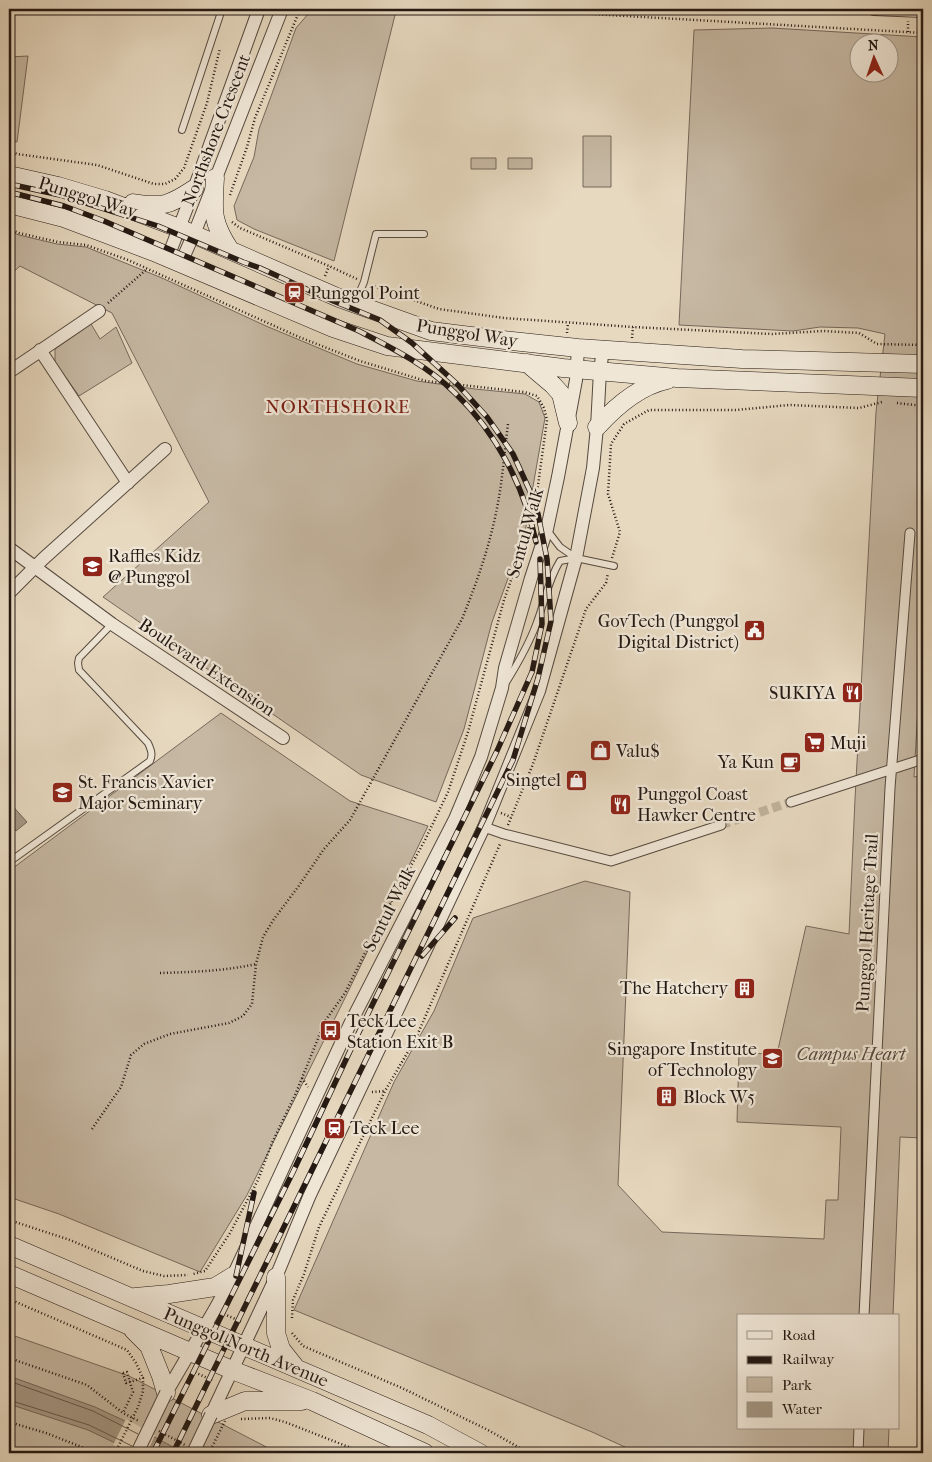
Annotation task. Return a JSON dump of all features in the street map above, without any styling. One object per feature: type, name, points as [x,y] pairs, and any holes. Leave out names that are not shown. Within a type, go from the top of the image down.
[{"type":"main road","name":"Punggol Way","points":[[9,174],[96,197],[186,231],[354,304],[431,331],[578,348],[742,359],[923,364]]},
{"type":"main road","points":[[215,178],[214,220],[221,237],[230,250]]},
{"type":"main road","points":[[96,197],[152,206],[169,204],[194,189]]},
{"type":"main road","name":"Punggol Way","points":[[9,204],[64,218],[174,260],[333,328],[387,346],[577,369],[677,378],[923,388]]},
{"type":"main road","points":[[527,362],[561,394],[568,423]]},
{"type":"main road","points":[[597,427],[612,410],[653,383],[677,378]]},
{"type":"main road","name":"Punggol North Avenue","points":[[9,1245],[428,1425],[480,1453]]},
{"type":"main road","name":"Punggol North Avenue","points":[[9,1274],[190,1351],[229,1377],[312,1401],[425,1453]]},
{"type":"main road","points":[[132,1297],[215,1287],[233,1276]]},
{"type":"main road","points":[[276,1277],[276,1332],[281,1349],[298,1370]]},
{"type":"main road","points":[[129,1326],[149,1346],[166,1393]]},
{"type":"main road","points":[[218,1418],[245,1401],[312,1401]]},
{"type":"street","points":[[248,39],[252,9]]},
{"type":"street","name":"Northshore Crescent","points":[[186,231],[194,189],[259,9]]},
{"type":"street","points":[[874,9],[923,11]]},
{"type":"street","name":"Northshore Crescent","points":[[174,260],[186,231],[215,178],[282,11]]},
{"type":"street","points":[[9,372],[99,311]]},
{"type":"street","name":"Sentul Walk","points":[[137,1453],[166,1393],[233,1276],[350,1024],[455,819],[481,756],[546,529],[568,423],[577,369],[578,348]]},
{"type":"street","points":[[194,1450],[218,1418],[229,1377],[276,1277],[308,1197],[484,827],[539,691],[576,558],[593,468],[603,349]]},
{"type":"street","points":[[40,350],[128,482]]},
{"type":"street","points":[[9,593],[165,449]]},
{"type":"street","name":"Punggol Heritage Trail","points":[[864,1314],[890,788],[910,533]]},
{"type":"street","name":"Boulevard Extension","points":[[9,548],[112,624],[283,738]]},
{"type":"street","points":[[791,802],[923,760]]},
{"type":"street","points":[[484,827],[504,834],[611,861],[721,825]]},
{"type":"street","points":[[858,1453],[859,1430]]},
{"type":"lane","points":[[182,130],[222,9]]},
{"type":"lane","points":[[354,304],[364,282],[376,234],[424,234]]},
{"type":"lane","points":[[546,529],[560,547],[576,558],[612,566]]},
{"type":"lane","points":[[502,688],[516,666],[537,623],[552,572],[560,561],[576,558]]},
{"type":"lane","points":[[9,862],[150,761],[152,756],[148,743],[79,670],[79,658],[112,624]]},
{"type":"path","points":[[229,199],[248,147],[255,118],[299,12],[302,9]]},
{"type":"path","points":[[543,9],[591,14],[923,33]]},
{"type":"path","points":[[591,9],[591,14]]},
{"type":"path","points":[[9,151],[17,154],[97,165],[154,184],[165,184],[175,178],[184,168],[207,103],[220,45]]},
{"type":"path","points":[[232,221],[240,228],[364,282],[439,309],[504,318],[633,327],[772,334],[823,331],[859,333],[878,344],[923,345]]},
{"type":"path","points":[[323,280],[330,266]]},
{"type":"path","points":[[99,311],[147,268]]},
{"type":"path","points":[[298,337],[302,329]]},
{"type":"path","points":[[9,1220],[70,1240],[143,1271],[164,1276],[191,1275],[205,1271],[225,1240],[258,1180],[325,1021],[345,993],[448,792],[468,732],[504,600],[528,535],[548,420],[537,396]]},
{"type":"path","points":[[291,1323],[294,1300],[319,1227],[385,1091],[416,1038],[533,764],[586,609],[606,583],[620,532],[608,494],[611,444],[624,424],[649,410],[736,410],[789,405],[859,408],[882,402]]},
{"type":"path","points":[[892,403],[923,406]]},
{"type":"path","points":[[92,1129],[121,1087],[131,1055],[144,1044],[170,1034],[229,1023],[243,1016],[252,1004],[256,964],[263,937],[324,849],[350,820],[462,619],[477,584],[492,530],[499,497],[508,424]]},
{"type":"path","points":[[160,973],[209,970],[256,964]]},
{"type":"path","points":[[369,1098],[373,1092],[385,1091]]},
{"type":"path","points":[[9,1299],[127,1350],[136,1363],[143,1378],[143,1391],[138,1407],[115,1453]]},
{"type":"path","points":[[215,1310],[252,1327]]},
{"type":"path","points":[[291,1331],[303,1346],[402,1388],[488,1430],[529,1453]]},
{"type":"path","points":[[9,1358],[87,1384],[123,1413],[146,1425]]},
{"type":"path","points":[[182,1367],[229,1377]]},
{"type":"path","points":[[123,1413],[133,1392],[127,1372],[123,1373],[126,1383],[143,1378]]},
{"type":"path","points":[[154,1429],[194,1450],[211,1453],[218,1418],[232,1420]]},
{"type":"path","points":[[238,1420],[270,1418],[364,1453]]},
{"type":"path","points":[[9,1422],[46,1433],[97,1453]]},
{"type":"green space","points":[[321,9],[378,9],[396,11],[334,261],[254,229],[237,220],[234,206],[254,157],[259,129],[296,28],[309,13]]},
{"type":"green space","name":"Campus Heart","points":[[772,28],[850,33],[850,82],[900,82],[900,36],[923,37],[923,619],[914,777],[923,775],[923,1138],[900,1137],[893,1314],[737,1314],[737,1430],[889,1430],[888,1453],[638,1453],[592,1432],[294,1310],[394,1082],[434,1011],[473,918],[585,881],[630,892],[618,1185],[662,1232],[824,1239],[826,1200],[838,1200],[841,1127],[737,1122],[739,1053],[777,1054],[806,926],[849,934],[876,412],[885,334],[858,328],[820,327],[793,331],[679,325],[694,30]]},
{"type":"green space","points":[[28,56],[17,142],[9,139],[9,57]]},
{"type":"green space","points":[[583,136],[611,136],[611,187],[583,187]]},
{"type":"green space","points":[[471,158],[496,158],[496,169],[471,169]]},
{"type":"green space","points":[[508,158],[532,158],[532,169],[508,169]]},
{"type":"green space","points":[[9,231],[57,244],[86,247],[162,278],[266,326],[357,364],[417,381],[525,394],[539,402],[545,418],[525,532],[492,622],[464,729],[436,802],[361,775],[103,597],[209,502],[112,313],[20,266],[9,276]]},
{"type":"green space","points":[[91,324],[100,339],[116,327],[132,363],[79,396],[55,362],[55,349]]},
{"type":"green space","points":[[221,713],[350,801],[428,826],[247,1195],[200,1272],[59,1214],[9,1197],[9,871]]},
{"type":"green space","points":[[9,1334],[129,1376],[278,1453],[9,1453]]},
{"type":"water","points":[[9,802],[27,822],[16,831],[9,823]]},
{"type":"water","points":[[9,1376],[95,1407],[184,1453],[136,1453],[88,1430],[9,1404]]},
{"type":"pier","points":[[126,1419],[155,1435],[147,1453],[130,1453],[113,1445]]},
{"type":"tunnel","points":[[721,825],[791,802]]},
{"type":"railway","points":[[9,184],[60,195],[158,226],[380,320],[412,343],[457,384],[487,417],[513,454],[538,514],[547,559],[551,621],[538,678],[513,760],[173,1453]]},
{"type":"railway","points":[[9,192],[64,206],[104,221],[359,331],[421,366],[444,383],[470,408],[495,443],[516,481],[531,521],[536,542]]},
{"type":"railway","points":[[153,1453],[293,1172],[359,1032],[497,751],[532,672],[542,624],[540,559]]},
{"type":"railway","points":[[422,956],[455,918]]},
{"type":"railway","points":[[236,1276],[254,1193]]},
{"type":"place","name":"Punggol Point","points":[[294,293]]},
{"type":"place","name":"Raffles Kidz @ Punggol","points":[[92,566]]},
{"type":"place","name":"GovTech (Punggol Digital District)","points":[[755,631]]},
{"type":"place","name":"SUKIYA","points":[[852,693]]},
{"type":"place","name":"Muji","points":[[814,743]]},
{"type":"place","name":"Valu$","points":[[600,751]]},
{"type":"place","name":"Ya Kun","points":[[790,762]]},
{"type":"place","name":"Singtel","points":[[577,780]]},
{"type":"place","name":"St. Francis Xavier Major Seminary","points":[[62,792]]},
{"type":"place","name":"Punggol Coast Hawker Centre","points":[[621,804]]},
{"type":"place","name":"The Hatchery","points":[[744,988]]},
{"type":"place","name":"Teck Lee Station Exit B","points":[[331,1031]]},
{"type":"place","name":"Singapore Institute of Technology","points":[[773,1059]]},
{"type":"place","name":"Block W5","points":[[667,1097]]},
{"type":"place","name":"Teck Lee","points":[[334,1128]]},
{"type":"district","name":"NORTHSHORE","points":[[338,406]]}]
